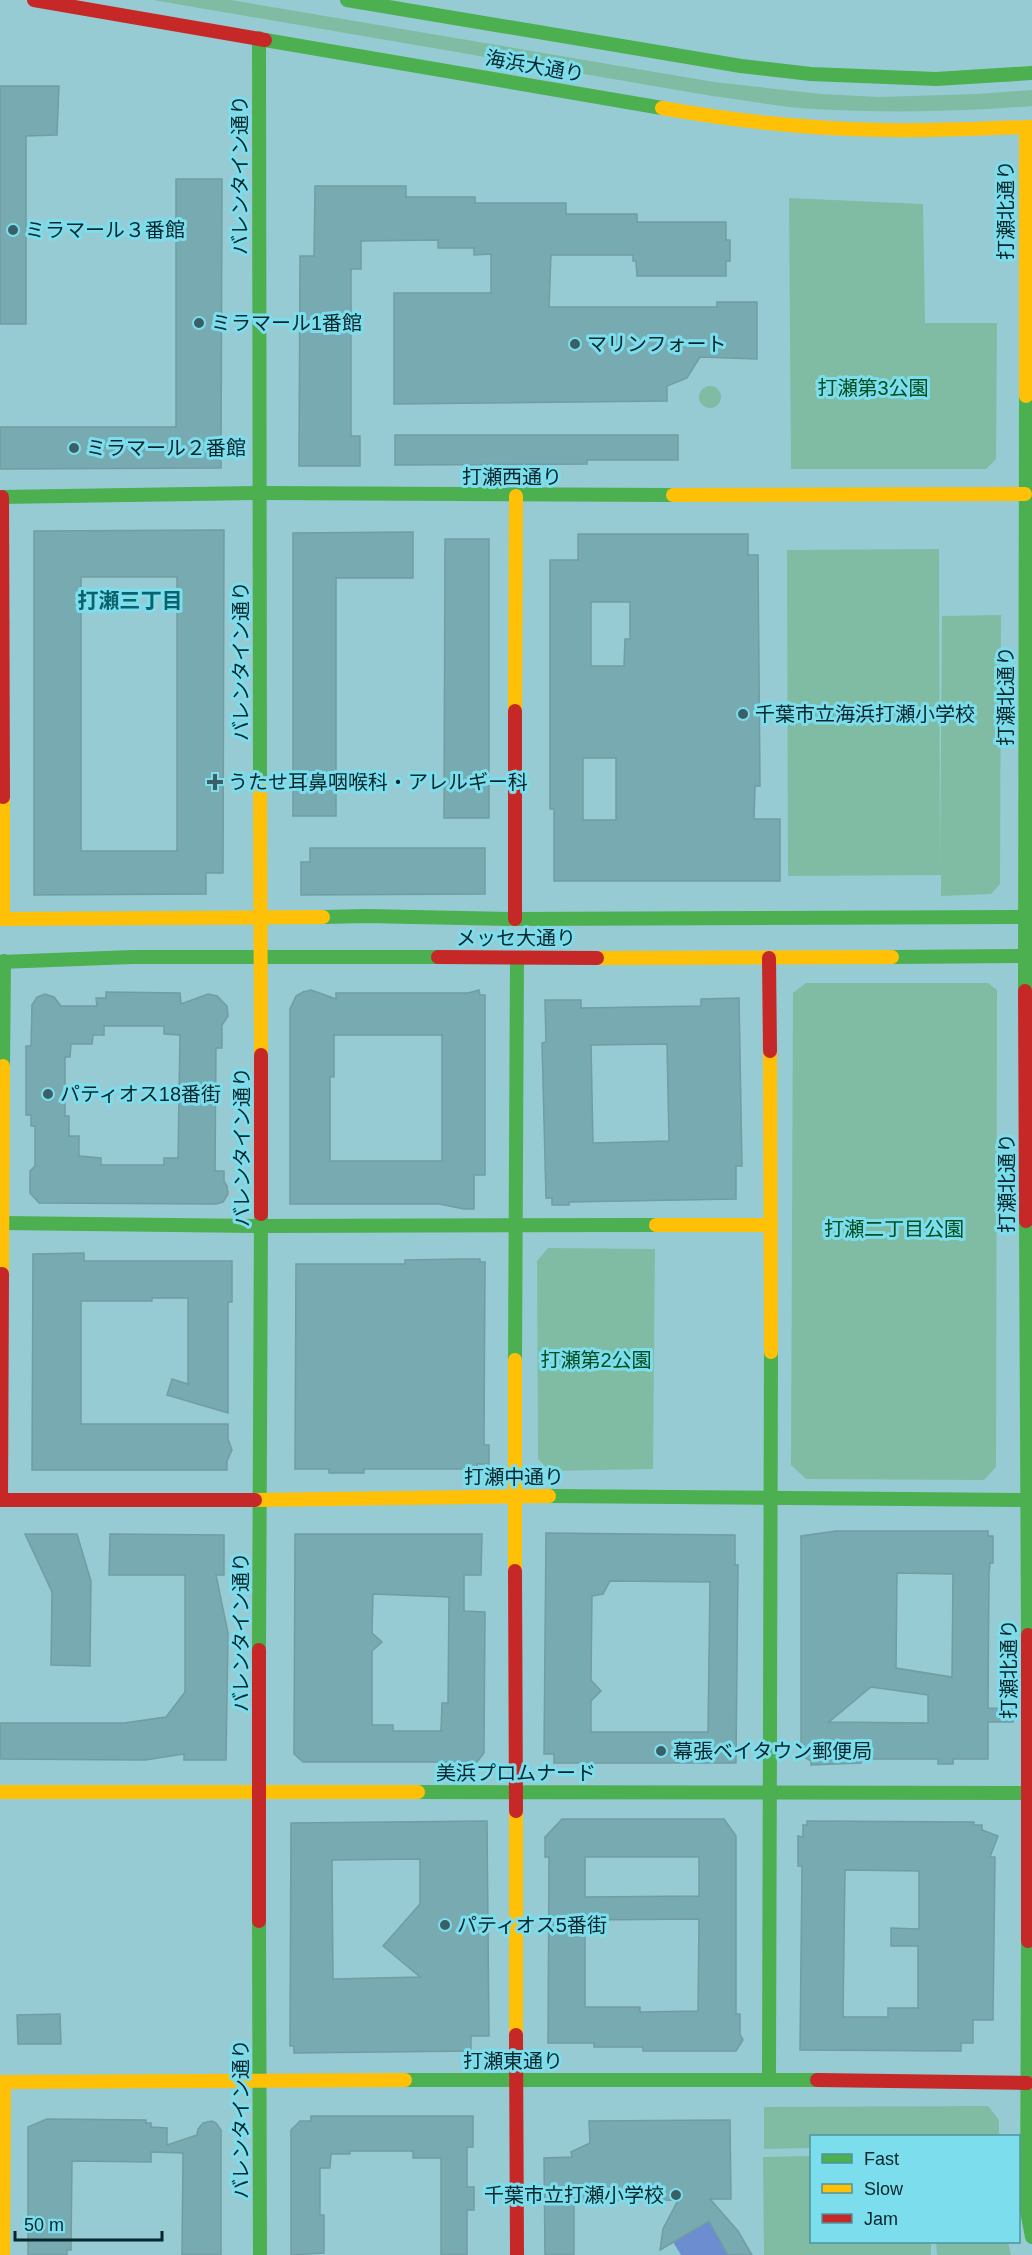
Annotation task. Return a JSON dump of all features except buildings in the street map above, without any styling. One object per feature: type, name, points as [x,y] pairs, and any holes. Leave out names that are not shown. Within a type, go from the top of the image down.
[{"type":"street","name":"海浜大通り","points":[[34,0],[707,117],[829,128],[886,130],[1029,128]]},
{"type":"street","name":"海浜大通り","points":[[347,0],[720,62],[812,74],[936,79],[1032,73]]},
{"type":"street","name":"バレンタイン通り","points":[[259,38],[260,2255]]},
{"type":"street","name":"打瀬北通り","points":[[1029,128],[1024,494],[1029,917],[1027,1500],[1030,1794],[1027,2211],[1032,2237]]},
{"type":"street","name":"打瀬西通り","points":[[1,497],[260,493],[516,496],[1024,494]]},
{"type":"street","points":[[515,919],[516,496]]},
{"type":"street","points":[[1,497],[2,919]]},
{"type":"street","name":"メッセ大通り","points":[[2,919],[261,919],[366,916],[515,919],[1029,917]]},
{"type":"street","name":"メッセ大通り","points":[[2,961],[132,957],[1029,956]]},
{"type":"street","points":[[517,958],[515,1792],[517,2255]]},
{"type":"street","points":[[769,958],[771,1225],[769,2079]]},
{"type":"street","points":[[0,1500],[2,961]]},
{"type":"street","points":[[2,1223],[261,1226],[771,1225]]},
{"type":"street","name":"打瀬中通り","points":[[0,1500],[261,1500],[516,1496],[1027,1500]]},
{"type":"street","name":"美浜プロムナード","points":[[0,1792],[1030,1794]]},
{"type":"street","name":"打瀬東通り","points":[[2,2082],[769,2079],[1027,2083]]},
{"type":"street","points":[[2,2082],[3,2255]]},
{"type":"green space","points":[[153,0],[231,0],[714,82],[821,94],[879,97],[1032,90],[1032,106],[950,111],[787,107]]},
{"type":"green space","name":"打瀬第3公園","points":[[789,198],[923,204],[925,323],[997,323],[996,459],[986,469],[791,469]]},
{"type":"green space","points":[[710,386],[718,389],[721,397],[718,405],[710,408],[702,405],[699,397],[702,389]]},
{"type":"green space","points":[[939,549],[940,871],[942,616],[1001,615],[1000,884],[991,894],[941,896],[941,875],[788,876],[787,550]]},
{"type":"green space","name":"打瀬二丁目公園","points":[[806,983],[988,983],[997,990],[996,1467],[984,1480],[806,1479],[791,1465],[793,993]]},
{"type":"green space","name":"打瀬第2公園","points":[[548,1248],[655,1249],[653,1469],[550,1471],[538,1459],[537,1261]]},
{"type":"green space","points":[[988,2106],[999,2120],[999,2135],[810,2135],[810,2148],[764,2149],[764,2107]]},
{"type":"green space","points":[[810,2156],[810,2243],[931,2243],[931,2255],[764,2255],[763,2157]]},
{"type":"green space","points":[[936,2243],[1008,2243],[1011,2255],[937,2255]]},
{"type":"water","points":[[709,2221],[728,2255],[681,2255],[673,2242]]},
{"type":"traffic: fast","points":[[347,0],[741,66],[811,74],[936,79],[1032,73]]},
{"type":"traffic: fast","points":[[259,38],[260,785]]},
{"type":"traffic: fast","points":[[265,40],[662,108]]},
{"type":"traffic: fast","points":[[1025,991],[1026,396]]},
{"type":"traffic: fast","points":[[0,497],[260,493],[673,495]]},
{"type":"traffic: fast","points":[[323,917],[515,919],[1032,917]]},
{"type":"traffic: fast","points":[[892,957],[1032,956]]},
{"type":"traffic: fast","points":[[0,962],[132,957],[438,957]]},
{"type":"traffic: fast","points":[[515,1360],[517,958]]},
{"type":"traffic: fast","points":[[3,1066],[4,961]]},
{"type":"traffic: fast","points":[[259,1650],[261,1214]]},
{"type":"traffic: fast","points":[[1026,1221],[1028,1635]]},
{"type":"traffic: fast","points":[[2,1223],[261,1226],[656,1225]]},
{"type":"traffic: fast","points":[[769,2079],[771,1352]]},
{"type":"traffic: fast","points":[[549,1496],[1027,1500]]},
{"type":"traffic: fast","points":[[418,1792],[1032,1793]]},
{"type":"traffic: fast","points":[[259,1921],[260,2255]]},
{"type":"traffic: fast","points":[[1028,1941],[1027,2211],[1032,2237]]},
{"type":"traffic: fast","points":[[405,2080],[817,2080]]},
{"type":"traffic: slow","points":[[662,108],[717,117],[829,128],[940,130],[1032,127]]},
{"type":"traffic: slow","points":[[1026,128],[1026,396]]},
{"type":"traffic: slow","points":[[673,495],[1025,494]]},
{"type":"traffic: slow","points":[[515,711],[516,496]]},
{"type":"traffic: slow","points":[[260,785],[261,1055]]},
{"type":"traffic: slow","points":[[3,797],[3,919]]},
{"type":"traffic: slow","points":[[0,919],[323,917]]},
{"type":"traffic: slow","points":[[597,958],[892,957]]},
{"type":"traffic: slow","points":[[770,1051],[771,1352]]},
{"type":"traffic: slow","points":[[2,1274],[3,1066]]},
{"type":"traffic: slow","points":[[656,1225],[771,1225]]},
{"type":"traffic: slow","points":[[515,1360],[515,1571]]},
{"type":"traffic: slow","points":[[255,1500],[549,1496]]},
{"type":"traffic: slow","points":[[0,1792],[418,1792]]},
{"type":"traffic: slow","points":[[516,1811],[516,2035]]},
{"type":"traffic: slow","points":[[0,2082],[405,2080]]},
{"type":"traffic: slow","points":[[3,2255],[4,2082]]},
{"type":"traffic: jam","points":[[34,0],[265,40]]},
{"type":"traffic: jam","points":[[2,497],[3,797]]},
{"type":"traffic: jam","points":[[515,711],[515,919]]},
{"type":"traffic: jam","points":[[438,957],[597,958]]},
{"type":"traffic: jam","points":[[769,958],[770,1051]]},
{"type":"traffic: jam","points":[[1025,991],[1026,1221]]},
{"type":"traffic: jam","points":[[261,1055],[261,1214]]},
{"type":"traffic: jam","points":[[1,1500],[2,1274]]},
{"type":"traffic: jam","points":[[0,1500],[255,1500]]},
{"type":"traffic: jam","points":[[515,1571],[516,1811]]},
{"type":"traffic: jam","points":[[1028,1635],[1028,1941]]},
{"type":"traffic: jam","points":[[259,1650],[259,1921]]},
{"type":"traffic: jam","points":[[516,2035],[517,2255]]},
{"type":"traffic: jam","points":[[817,2080],[1027,2083]]},
{"type":"place","name":"ミラマール３番館","points":[[13,230]]},
{"type":"place","name":"ミラマール1番館","points":[[199,323]]},
{"type":"place","name":"マリンフォート","points":[[575,344]]},
{"type":"place","name":"ミラマール２番館","points":[[74,448]]},
{"type":"place","name":"千葉市立海浜打瀬小学校","points":[[743,714]]},
{"type":"place","name":"うたせ耳鼻咽喉科・アレルギー科","points":[[215,782]]},
{"type":"place","name":"パティオス18番街","points":[[48,1094]]},
{"type":"place","name":"幕張ベイタウン郵便局","points":[[661,1751]]},
{"type":"place","name":"パティオス5番街","points":[[445,1925]]},
{"type":"place","name":"千葉市立打瀬小学校","points":[[676,2195]]},
{"type":"district","name":"打瀬三丁目","points":[[130,600]]}]
